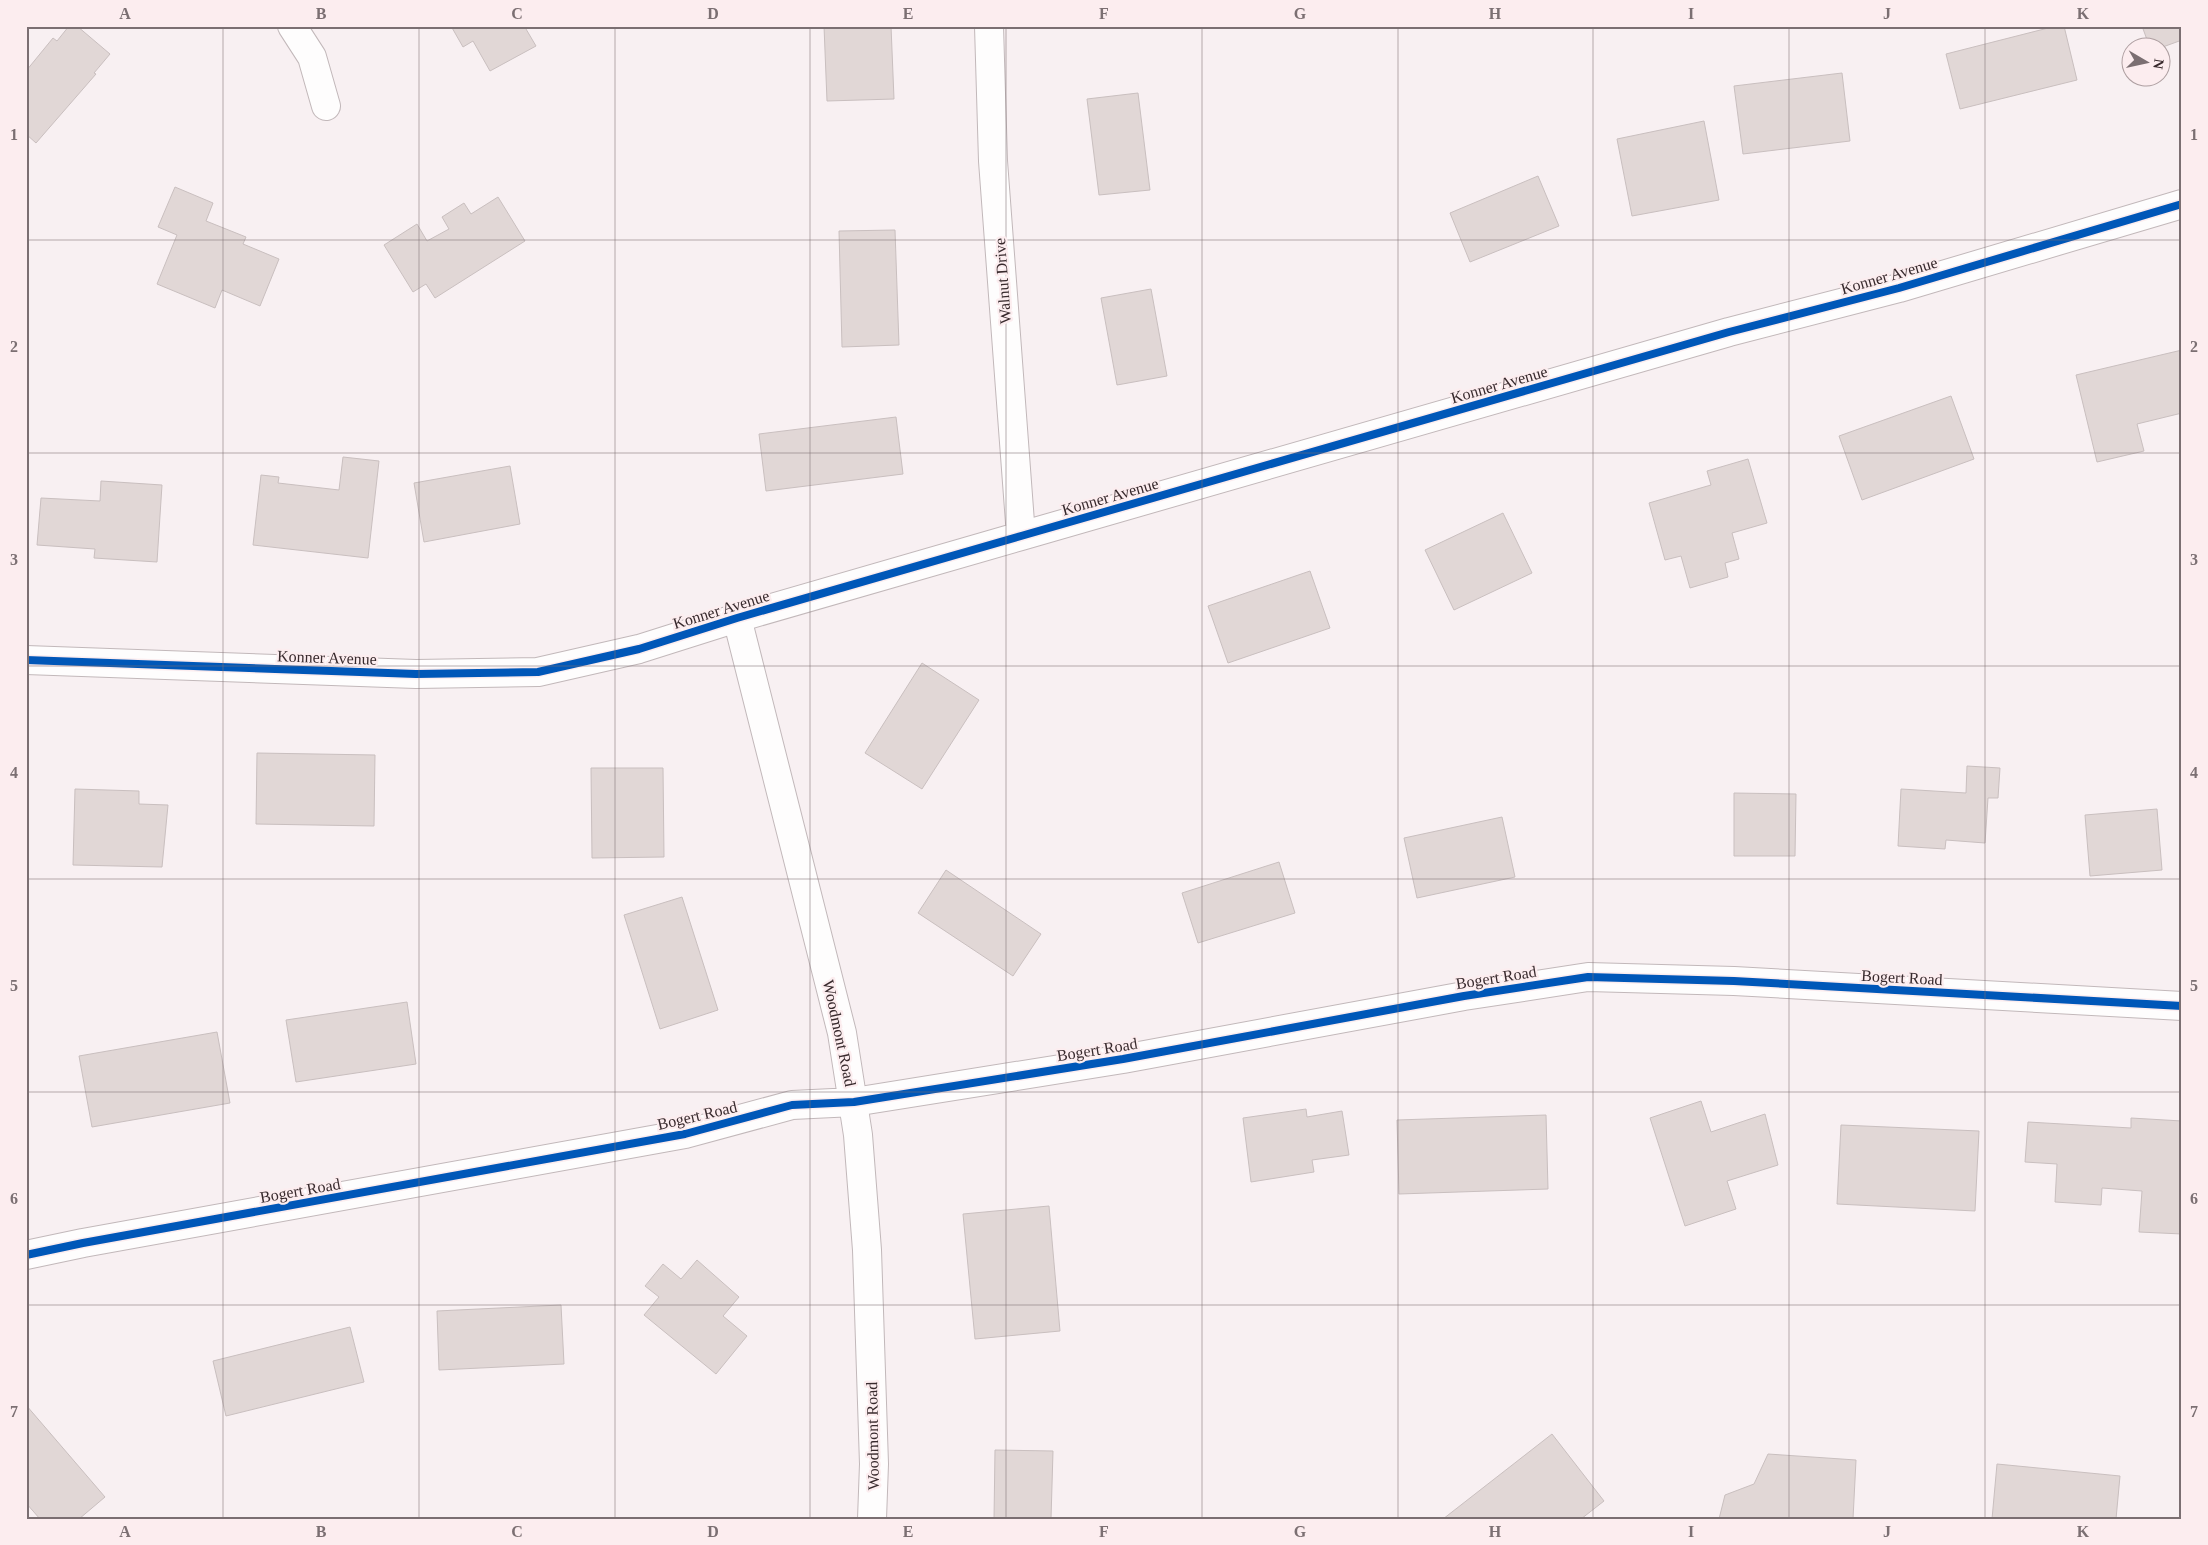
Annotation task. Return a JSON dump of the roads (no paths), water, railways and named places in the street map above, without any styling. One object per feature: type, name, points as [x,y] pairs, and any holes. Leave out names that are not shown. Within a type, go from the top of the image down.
[{"type":"street","points":[[292,26],[312,57],[326,106]]},
{"type":"street","name":"Walnut Drive","points":[[990,26],[993,161],[1021,536]]},
{"type":"street","name":"Konner Avenue","points":[[26,660],[416,674],[538,672],[639,649],[737,618],[1021,536],[1729,332],[1898,288],[2182,204]]},
{"type":"street","name":"Woodmont Road","points":[[737,618],[842,1033],[854,1102],[867,1250],[874,1464],[872,1519]]},
{"type":"street","name":"Bogert Road","points":[[26,1255],[83,1243],[686,1134],[792,1105],[854,1102],[1123,1059],[1464,996],[1588,977],[1734,981],[2182,1006]]}]
